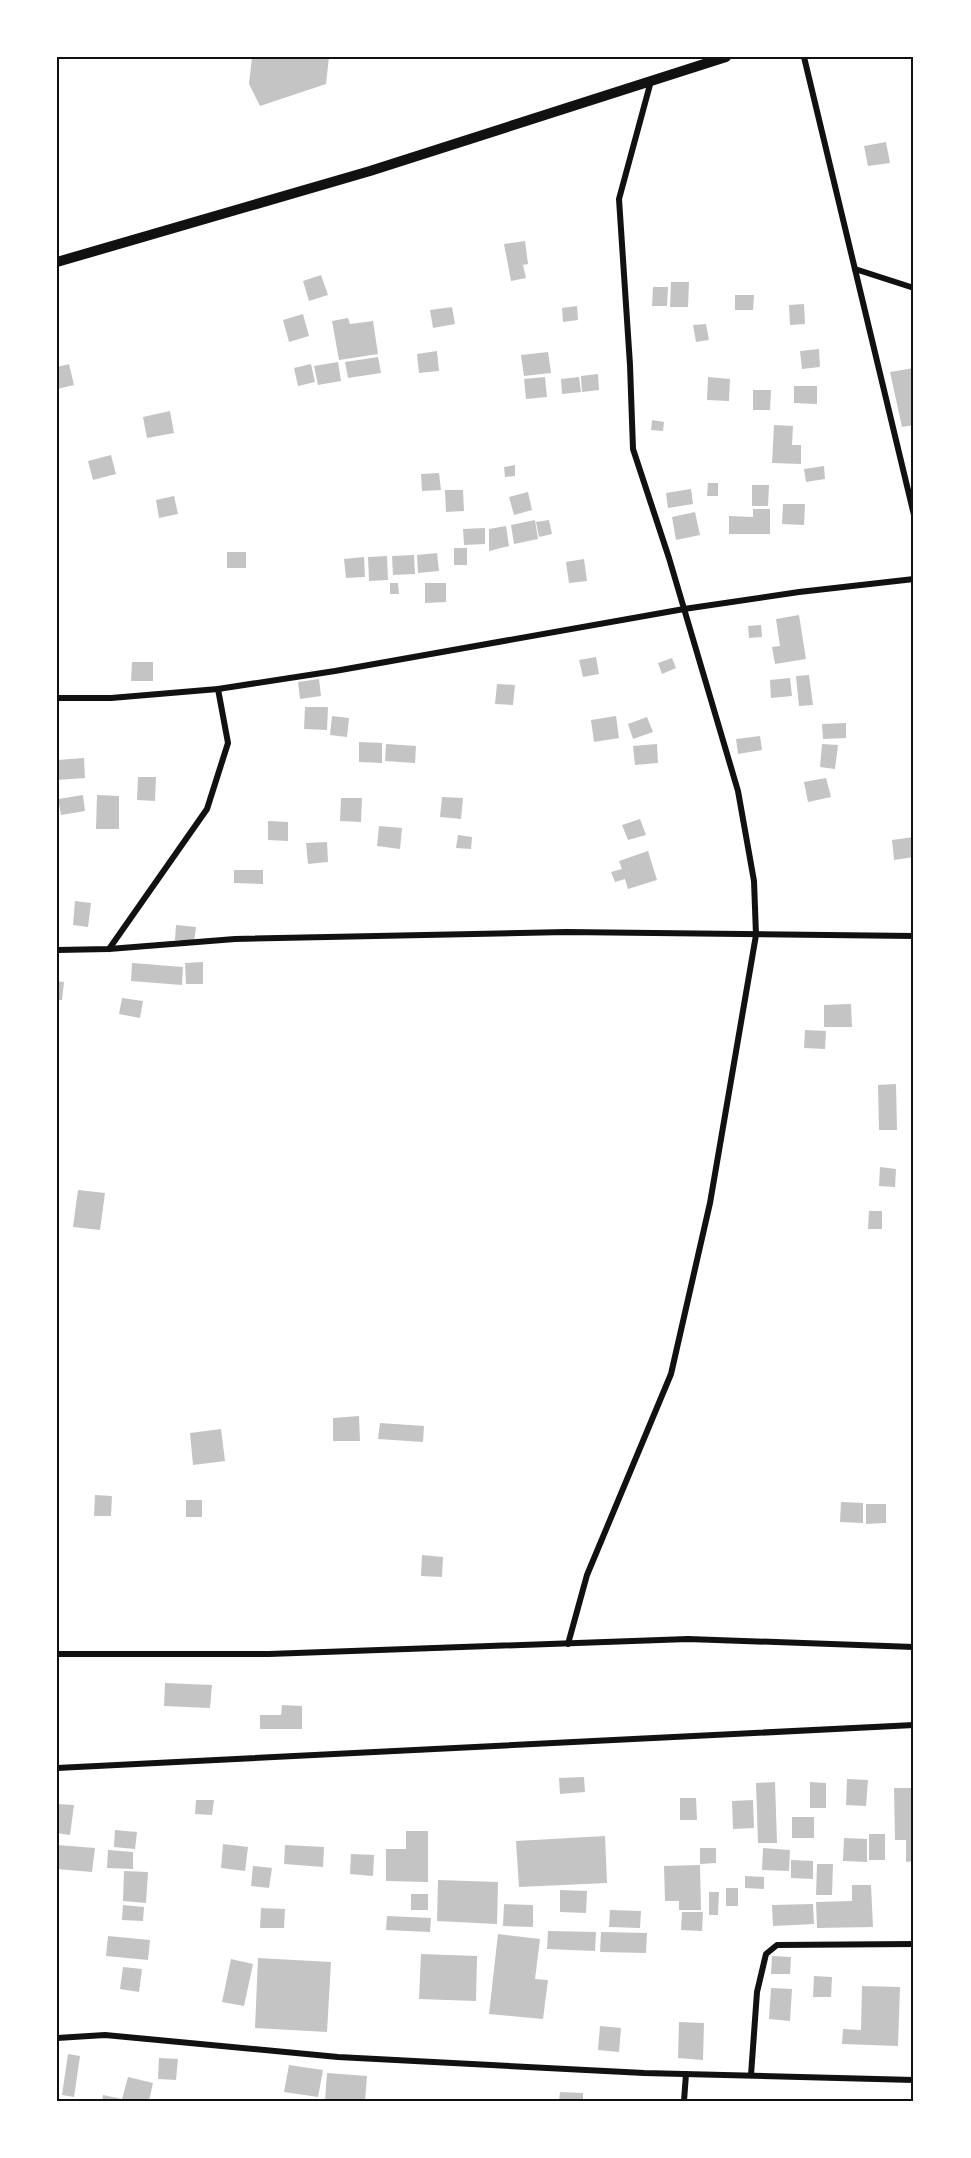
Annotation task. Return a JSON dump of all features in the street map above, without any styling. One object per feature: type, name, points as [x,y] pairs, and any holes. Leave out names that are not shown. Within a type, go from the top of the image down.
[{"type":"street","points":[[57,262],[370,171],[726,57]]},
{"type":"street","points":[[804,57],[914,515]]},
{"type":"street","points":[[568,1644],[588,1575],[670,1374],[710,1203],[756,935],[754,881],[738,791],[633,449],[619,199],[651,81]]},
{"type":"street","points":[[855,269],[914,288]]},
{"type":"street","points":[[57,698],[111,698],[218,689],[335,671],[684,609],[799,592],[914,579]]},
{"type":"street","points":[[109,949],[207,810],[228,744],[218,689]]},
{"type":"street","points":[[57,950],[109,949],[235,939],[566,932],[914,936]]},
{"type":"street","points":[[57,1654],[268,1654],[688,1640],[914,1647]]},
{"type":"street","points":[[57,1768],[914,1725]]},
{"type":"street","points":[[750,2075],[757,1992],[766,1954],[777,1945],[914,1944]]},
{"type":"street","points":[[57,2038],[105,2036],[338,2057],[686,2074],[914,2080]]},
{"type":"street","points":[[684,2101],[686,2074]]},
{"type":"building","points":[[252,57],[329,57],[326,84],[260,106],[249,84]]},
{"type":"building","points":[[886,142],[890,163],[868,166],[864,146]]},
{"type":"building","points":[[525,241],[528,264],[523,265],[526,278],[511,281],[504,244]]},
{"type":"building","points":[[321,275],[328,295],[309,301],[303,281]]},
{"type":"building","points":[[671,282],[689,282],[688,307],[670,307]]},
{"type":"building","points":[[653,287],[668,287],[667,306],[652,306]]},
{"type":"building","points":[[735,295],[754,295],[753,310],[735,310]]},
{"type":"building","points":[[804,304],[805,324],[790,325],[789,305]]},
{"type":"building","points":[[577,306],[578,320],[563,322],[562,308]]},
{"type":"building","points":[[452,307],[455,324],[433,328],[430,310]]},
{"type":"building","points":[[303,314],[309,336],[289,342],[283,320]]},
{"type":"building","points":[[348,318],[350,324],[373,321],[378,354],[339,360],[332,321]]},
{"type":"building","points":[[706,324],[709,340],[696,342],[693,325]]},
{"type":"building","points":[[819,349],[820,367],[802,369],[800,351]]},
{"type":"building","points":[[437,351],[439,371],[419,373],[417,354]]},
{"type":"building","points":[[548,352],[551,373],[524,376],[521,355]]},
{"type":"building","points":[[378,357],[381,373],[348,378],[345,362]]},
{"type":"building","points":[[338,362],[341,381],[318,385],[314,366]]},
{"type":"building","points":[[69,364],[74,385],[57,389],[57,367]]},
{"type":"building","points":[[311,364],[315,382],[298,386],[294,368]]},
{"type":"building","points":[[914,368],[914,425],[902,427],[890,372]]},
{"type":"building","points":[[598,374],[599,390],[582,392],[581,376]]},
{"type":"building","points":[[545,377],[547,397],[526,399],[524,379]]},
{"type":"building","points":[[579,377],[581,392],[562,394],[561,379]]},
{"type":"building","points":[[708,377],[730,379],[729,401],[707,400]]},
{"type":"building","points":[[794,386],[817,386],[817,404],[794,403]]},
{"type":"building","points":[[753,390],[771,390],[770,410],[753,410]]},
{"type":"building","points":[[170,411],[174,433],[147,438],[143,417]]},
{"type":"building","points":[[652,420],[664,422],[663,431],[651,430]]},
{"type":"building","points":[[774,425],[793,426],[792,445],[801,445],[801,464],[772,463]]},
{"type":"building","points":[[111,455],[116,474],[93,480],[88,461]]},
{"type":"building","points":[[515,465],[515,476],[505,477],[504,467]]},
{"type":"building","points":[[824,466],[825,479],[806,482],[804,469]]},
{"type":"building","points":[[439,473],[441,490],[422,491],[421,474]]},
{"type":"building","points":[[708,483],[718,483],[718,496],[707,496]]},
{"type":"building","points":[[752,485],[769,485],[768,506],[752,506]]},
{"type":"building","points":[[691,489],[693,504],[668,508],[666,493]]},
{"type":"building","points":[[445,490],[463,490],[464,511],[446,512]]},
{"type":"building","points":[[528,492],[532,510],[514,515],[509,497]]},
{"type":"building","points":[[174,496],[178,514],[159,518],[156,500]]},
{"type":"building","points":[[783,504],[805,504],[804,525],[782,524]]},
{"type":"building","points":[[753,509],[770,509],[770,534],[729,534],[729,516],[753,517]]},
{"type":"building","points":[[695,512],[700,535],[676,540],[672,517]]},
{"type":"building","points":[[535,520],[538,539],[514,544],[511,525]]},
{"type":"building","points":[[549,520],[552,534],[539,537],[536,522]]},
{"type":"building","points":[[506,526],[509,546],[489,551],[489,529]]},
{"type":"building","points":[[485,528],[485,544],[464,545],[463,529]]},
{"type":"building","points":[[454,548],[467,548],[467,565],[454,565]]},
{"type":"building","points":[[227,552],[246,552],[246,568],[227,568]]},
{"type":"building","points":[[437,553],[439,571],[418,573],[417,555]]},
{"type":"building","points":[[414,555],[415,574],[393,575],[392,556]]},
{"type":"building","points":[[387,556],[388,580],[369,581],[368,557]]},
{"type":"building","points":[[364,557],[365,577],[346,578],[344,559]]},
{"type":"building","points":[[584,559],[587,581],[569,583],[566,562]]},
{"type":"building","points":[[390,583],[398,583],[399,594],[390,594]]},
{"type":"building","points":[[425,583],[446,583],[446,602],[425,603]]},
{"type":"building","points":[[799,615],[806,659],[775,664],[772,647],[780,646],[776,619]]},
{"type":"building","points":[[761,625],[762,637],[749,638],[748,626]]},
{"type":"building","points":[[596,657],[599,674],[583,677],[579,660]]},
{"type":"building","points":[[672,658],[676,668],[662,674],[658,663]]},
{"type":"building","points":[[132,662],[153,662],[153,681],[131,681]]},
{"type":"building","points":[[809,675],[813,705],[799,706],[796,676]]},
{"type":"building","points":[[790,678],[792,696],[771,698],[770,680]]},
{"type":"building","points":[[319,679],[321,696],[300,699],[298,682]]},
{"type":"building","points":[[497,684],[515,685],[513,705],[495,704]]},
{"type":"building","points":[[305,707],[328,707],[327,730],[304,729]]},
{"type":"building","points":[[332,716],[349,718],[347,737],[330,735]]},
{"type":"building","points":[[616,716],[619,738],[594,742],[591,720]]},
{"type":"building","points":[[647,717],[653,732],[633,739],[628,724]]},
{"type":"building","points":[[846,723],[846,738],[823,739],[822,724]]},
{"type":"building","points":[[760,736],[762,750],[738,754],[736,739]]},
{"type":"building","points":[[359,742],[382,743],[382,763],[359,762]]},
{"type":"building","points":[[386,744],[416,746],[415,763],[385,761]]},
{"type":"building","points":[[657,744],[658,763],[635,765],[633,746]]},
{"type":"building","points":[[822,744],[838,745],[835,769],[820,767]]},
{"type":"building","points":[[84,758],[85,778],[57,780],[57,760]]},
{"type":"building","points":[[138,777],[156,777],[155,801],[137,800]]},
{"type":"building","points":[[826,778],[831,797],[808,802],[804,782]]},
{"type":"building","points":[[83,795],[85,811],[61,815],[58,799]]},
{"type":"building","points":[[97,795],[119,796],[119,829],[96,829]]},
{"type":"building","points":[[442,797],[463,798],[461,819],[440,817]]},
{"type":"building","points":[[341,798],[362,798],[361,822],[340,821]]},
{"type":"building","points":[[640,819],[646,835],[628,840],[622,825]]},
{"type":"building","points":[[268,821],[288,822],[288,841],[268,840]]},
{"type":"building","points":[[379,826],[402,828],[400,849],[377,846]]},
{"type":"building","points":[[458,835],[472,837],[471,849],[456,848]]},
{"type":"building","points":[[914,837],[914,857],[894,860],[892,840]]},
{"type":"building","points":[[327,842],[328,862],[308,864],[306,843]]},
{"type":"building","points":[[648,851],[657,880],[628,889],[625,879],[615,882],[611,872],[622,869],[619,861]]},
{"type":"building","points":[[234,870],[263,870],[263,884],[234,883]]},
{"type":"building","points":[[75,901],[91,903],[88,927],[73,925]]},
{"type":"building","points":[[176,925],[196,927],[194,942],[175,940]]},
{"type":"building","points":[[203,962],[203,984],[186,984],[185,963]]},
{"type":"building","points":[[132,963],[183,967],[182,985],[131,981]]},
{"type":"building","points":[[57,981],[64,982],[62,1000],[57,1000]]},
{"type":"building","points":[[122,998],[143,1001],[140,1018],[119,1014]]},
{"type":"building","points":[[851,1004],[852,1027],[824,1027],[824,1005]]},
{"type":"building","points":[[805,1030],[826,1031],[825,1049],[804,1048]]},
{"type":"building","points":[[896,1084],[897,1130],[879,1130],[878,1085]]},
{"type":"building","points":[[880,1167],[896,1169],[895,1187],[879,1186]]},
{"type":"building","points":[[78,1190],[105,1193],[100,1230],[73,1227]]},
{"type":"building","points":[[869,1211],[882,1211],[882,1229],[868,1229]]},
{"type":"building","points":[[359,1416],[360,1441],[333,1441],[333,1418]]},
{"type":"building","points":[[380,1423],[424,1426],[423,1442],[378,1439]]},
{"type":"building","points":[[221,1429],[225,1461],[193,1465],[190,1433]]},
{"type":"building","points":[[95,1495],[112,1496],[111,1516],[94,1516]]},
{"type":"building","points":[[186,1500],[202,1500],[202,1517],[186,1517]]},
{"type":"building","points":[[841,1502],[863,1503],[863,1523],[840,1522]]},
{"type":"building","points":[[866,1504],[886,1504],[886,1523],[866,1524]]},
{"type":"building","points":[[422,1555],[443,1557],[442,1577],[421,1576]]},
{"type":"building","points":[[165,1683],[212,1685],[210,1708],[164,1706]]},
{"type":"building","points":[[282,1705],[302,1706],[302,1729],[260,1729],[260,1715],[281,1715]]},
{"type":"building","points":[[584,1777],[585,1792],[560,1794],[559,1778]]},
{"type":"building","points":[[847,1779],[868,1780],[866,1806],[846,1805]]},
{"type":"building","points":[[775,1782],[777,1843],[758,1843],[756,1783]]},
{"type":"building","points":[[810,1782],[826,1783],[826,1808],[810,1808]]},
{"type":"building","points":[[894,1788],[914,1788],[914,1861],[906,1862],[906,1840],[895,1840]]},
{"type":"building","points":[[680,1798],[696,1798],[697,1820],[680,1820]]},
{"type":"building","points":[[196,1800],[214,1800],[212,1815],[195,1814]]},
{"type":"building","points":[[753,1800],[754,1828],[733,1829],[732,1801]]},
{"type":"building","points":[[57,1804],[74,1805],[70,1835],[57,1833]]},
{"type":"building","points":[[792,1817],[814,1817],[814,1838],[792,1838]]},
{"type":"building","points":[[115,1830],[137,1832],[135,1849],[114,1847]]},
{"type":"building","points":[[406,1831],[428,1831],[428,1882],[386,1881],[386,1849],[406,1849]]},
{"type":"building","points":[[869,1834],[885,1834],[885,1860],[869,1860]]},
{"type":"building","points":[[605,1836],[607,1883],[519,1887],[516,1841]]},
{"type":"building","points":[[844,1838],[867,1839],[867,1862],[843,1861]]},
{"type":"building","points":[[223,1844],[248,1847],[245,1871],[221,1868]]},
{"type":"building","points":[[57,1845],[95,1848],[92,1872],[57,1869]]},
{"type":"building","points":[[285,1845],[324,1847],[323,1867],[284,1864]]},
{"type":"building","points":[[700,1848],[716,1848],[716,1863],[700,1864]]},
{"type":"building","points":[[763,1848],[790,1850],[789,1871],[762,1870]]},
{"type":"building","points":[[108,1850],[133,1852],[133,1869],[107,1868]]},
{"type":"building","points":[[351,1854],[374,1855],[373,1876],[350,1874]]},
{"type":"building","points":[[791,1860],[813,1861],[813,1879],[791,1878]]},
{"type":"building","points":[[817,1864],[833,1864],[832,1895],[816,1895]]},
{"type":"building","points":[[700,1865],[701,1910],[679,1910],[679,1901],[665,1901],[664,1866]]},
{"type":"building","points":[[253,1866],[272,1868],[269,1888],[251,1886]]},
{"type":"building","points":[[124,1871],[148,1872],[146,1903],[123,1901]]},
{"type":"building","points":[[745,1876],[764,1877],[764,1889],[745,1888]]},
{"type":"building","points":[[438,1880],[498,1882],[497,1924],[437,1921]]},
{"type":"building","points":[[852,1885],[871,1885],[873,1927],[817,1928],[816,1902],[852,1901]]},
{"type":"building","points":[[726,1888],[738,1888],[738,1906],[726,1906]]},
{"type":"building","points":[[560,1890],[587,1891],[586,1913],[560,1912]]},
{"type":"building","points":[[709,1892],[719,1892],[718,1915],[709,1915]]},
{"type":"building","points":[[411,1894],[428,1894],[428,1910],[411,1910]]},
{"type":"building","points":[[504,1904],[533,1905],[533,1927],[503,1926]]},
{"type":"building","points":[[813,1904],[814,1924],[773,1926],[772,1905]]},
{"type":"building","points":[[123,1905],[144,1907],[143,1921],[122,1920]]},
{"type":"building","points":[[261,1908],[285,1909],[284,1928],[260,1928]]},
{"type":"building","points":[[610,1910],[641,1911],[640,1928],[609,1927]]},
{"type":"building","points":[[682,1912],[703,1912],[702,1931],[681,1930]]},
{"type":"building","points":[[387,1916],[431,1918],[430,1932],[386,1930]]},
{"type":"building","points":[[548,1931],[596,1932],[595,1951],[547,1949]]},
{"type":"building","points":[[601,1932],[647,1933],[646,1953],[600,1952]]},
{"type":"building","points":[[498,1934],[540,1939],[535,1979],[548,1980],[543,2019],[489,2014]]},
{"type":"building","points":[[108,1936],[150,1940],[148,1960],[106,1956]]},
{"type":"building","points":[[421,1954],[477,1956],[476,2001],[419,1999]]},
{"type":"building","points":[[772,1956],[791,1957],[790,1974],[771,1974]]},
{"type":"building","points":[[258,1958],[331,1962],[327,2032],[255,2028]]},
{"type":"building","points":[[231,1959],[253,1964],[244,2006],[222,2002]]},
{"type":"building","points":[[123,1967],[142,1969],[139,1992],[120,1989]]},
{"type":"building","points":[[814,1976],[832,1977],[831,1997],[813,1997]]},
{"type":"building","points":[[862,1986],[900,1987],[898,2046],[842,2044],[843,2029],[861,2030]]},
{"type":"building","points":[[771,1988],[792,1989],[790,2021],[769,2019]]},
{"type":"building","points":[[679,2022],[704,2023],[703,2060],[678,2058]]},
{"type":"building","points":[[600,2026],[621,2028],[619,2052],[598,2050]]},
{"type":"building","points":[[68,2054],[80,2056],[74,2097],[62,2095]]},
{"type":"building","points":[[159,2058],[178,2059],[176,2080],[158,2079]]},
{"type":"building","points":[[289,2065],[323,2070],[318,2097],[284,2092]]},
{"type":"building","points":[[327,2073],[367,2076],[365,2101],[325,2101]]},
{"type":"building","points":[[128,2077],[153,2083],[149,2101],[102,2101],[103,2095],[122,2099]]},
{"type":"building","points":[[560,2092],[583,2093],[583,2101],[559,2101]]}]
